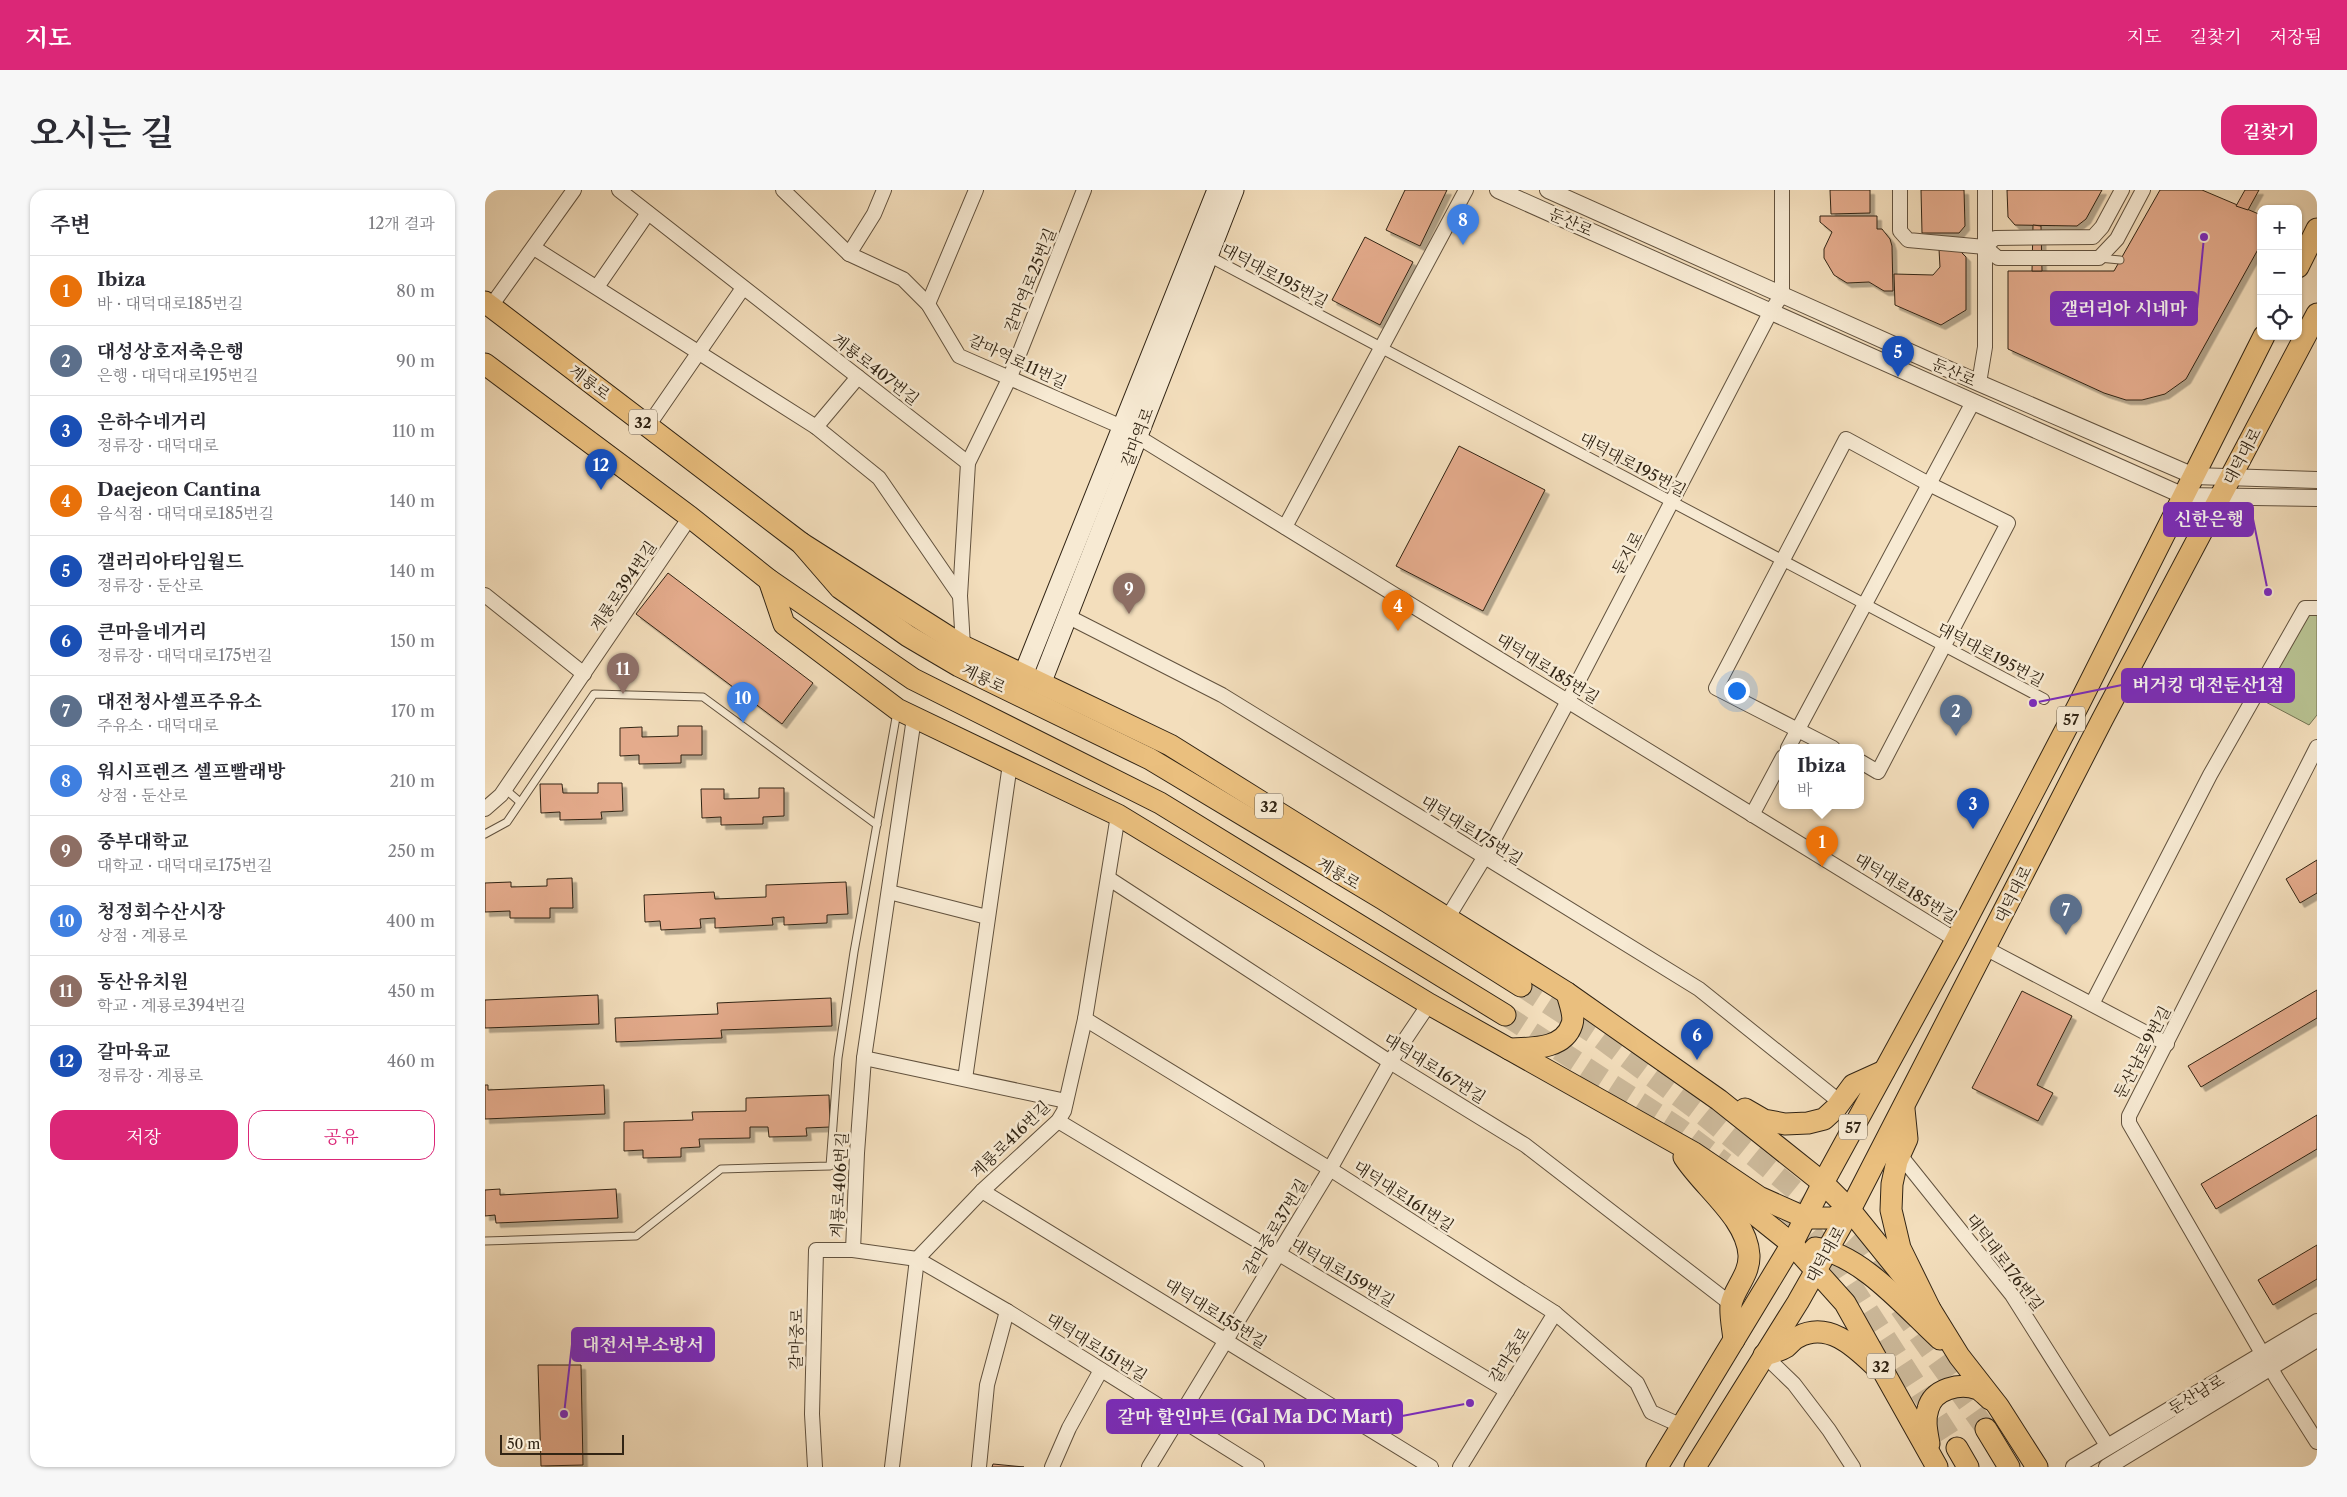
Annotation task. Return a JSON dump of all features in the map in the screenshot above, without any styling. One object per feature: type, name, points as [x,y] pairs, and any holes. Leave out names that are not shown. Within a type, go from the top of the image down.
[{"type":"main road","name":"갈마역로","points":[[1031,680],[1067,616],[1130,432],[1217,190]]},
{"type":"main road","name":"갈마역로","points":[[1031,680],[1130,432],[1208,256],[1234,190]]},
{"type":"main road","points":[[2302,259],[2317,230]]},
{"type":"main road","name":"계룡로","points":[[488,304],[801,543],[840,588],[908,636],[959,666],[1150,760],[1383,899],[1521,986]]},
{"type":"main road","name":"대덕대로","points":[[1702,1463],[1764,1355],[1817,1270],[1850,1210],[1904,1109],[2102,720],[2317,314]]},
{"type":"main road","name":"대덕대로","points":[[1657,1467],[1807,1218],[1823,1183],[1956,940],[2262,340]]},
{"type":"main road","name":"계룡로","points":[[485,364],[690,517],[769,580],[913,678],[1160,803],[1505,1015]]},
{"type":"main road","name":"32","points":[[801,543],[963,646],[1170,745],[1567,993],[1719,1100],[1823,1183],[1850,1210],[1930,1309],[1959,1356],[1998,1406],[2037,1467]]},
{"type":"main road","name":"32","points":[[769,580],[784,624],[906,714],[1119,815],[1429,1004],[1617,1108],[1684,1156],[1793,1244],[1845,1303],[1934,1462]]},
{"type":"main road","points":[[1509,1049],[1548,1046],[1566,1035],[1572,1024],[1567,993]]},
{"type":"main road","points":[[1719,1100],[1737,1104],[1764,1120],[1785,1124],[1808,1123],[1824,1119],[1853,1085],[1884,1071]]},
{"type":"main road","points":[[1617,1108],[1694,1153],[1759,1197],[1807,1218],[1832,1218],[1850,1210]]},
{"type":"main road","points":[[1904,1109],[1907,1140],[1900,1155],[1892,1184],[1891,1210],[1900,1248],[1930,1309]]},
{"type":"main road","points":[[1684,1156],[1693,1170],[1730,1212],[1745,1238],[1749,1256],[1744,1279],[1731,1304],[1734,1340]]},
{"type":"main road","points":[[1793,1244],[1828,1250],[1873,1278],[1959,1356]]},
{"type":"main road","points":[[1764,1355],[1785,1348],[1797,1337],[1813,1332],[1829,1334],[1847,1340],[1889,1379]]},
{"type":"main road","points":[[1934,1462],[1925,1423],[1928,1406],[1943,1390],[1962,1386],[1979,1390],[1998,1406]]},
{"type":"main road","points":[[1985,1428],[2009,1467]]},
{"type":"main road","points":[[1957,1448],[1968,1467]]},
{"type":"street","name":"계룡로","points":[[488,304],[534,248],[574,190]]},
{"type":"street","name":"계룡로407번길","points":[[619,190],[968,463]]},
{"type":"street","name":"갈마역로11번길","points":[[783,190],[849,254],[903,279],[928,304],[959,356],[1010,377],[1130,432]]},
{"type":"street","points":[[849,254],[874,214],[884,190]]},
{"type":"street","points":[[928,304],[976,190]]},
{"type":"street","name":"갈마역로25번길","points":[[968,463],[1010,377],[1084,190]]},
{"type":"street","points":[[1285,527],[1466,190]]},
{"type":"street","name":"둔산로","points":[[1498,190],[1557,200],[1782,295],[2194,476],[2226,488],[2317,498]]},
{"type":"street","points":[[1782,295],[1783,190]]},
{"type":"street","points":[[1901,190],[1900,231],[1909,240],[1985,247],[1998,258],[2099,258],[2117,239],[2143,190]]},
{"type":"street","points":[[1979,383],[1985,347],[1985,190]]},
{"type":"street","points":[[1985,247],[1995,238],[2093,238],[2103,227],[2122,190]]},
{"type":"street","name":"둔산로","points":[[1557,200],[1771,311],[2183,496],[2226,488],[2317,480]]},
{"type":"street","points":[[597,287],[648,213]]},
{"type":"street","points":[[534,248],[816,427],[879,478],[960,596]]},
{"type":"street","name":"대덕대로195번길","points":[[1208,256],[2044,699]]},
{"type":"street","points":[[648,426],[697,352],[743,288]]},
{"type":"street","name":"둔지로","points":[[1448,917],[1484,858],[1673,502],[1771,311],[1782,295]]},
{"type":"street","points":[[816,427],[858,377]]},
{"type":"street","name":"둔산로","points":[[1790,744],[1973,402]]},
{"type":"street","name":"대덕대로185번길","points":[[1130,432],[1956,940]]},
{"type":"street","points":[[1825,744],[1716,688],[1846,439],[1929,484],[2008,523],[1878,772],[1864,764]]},
{"type":"street","points":[[963,646],[960,596],[968,463]]},
{"type":"street","name":"계룡로394번길","points":[[485,809],[505,790],[690,517]]},
{"type":"street","points":[[485,595],[584,674]]},
{"type":"street","points":[[2092,1004],[2210,776],[2305,608],[2317,608]]},
{"type":"street","name":"대덕대로175번길","points":[[1067,616],[1222,694],[1484,858],[1699,989],[1840,1102]]},
{"type":"street","name":"계룡로406번길","points":[[906,714],[889,892],[864,1058],[857,1153],[853,1250],[917,1259]]},
{"type":"street","name":"둔산남로9번길","points":[[2267,1360],[2129,1123],[2129,1116],[2317,747]]},
{"type":"street","points":[[965,1079],[1010,764]]},
{"type":"street","points":[[1752,814],[1779,764]]},
{"type":"street","name":"계룡로416번길","points":[[917,1259],[981,1191],[1058,1121],[1064,1111],[1085,1019],[1119,815]]},
{"type":"street","name":"대덕대로167번길","points":[[1108,878],[1391,1062],[1525,1145],[1731,1304]]},
{"type":"street","points":[[889,892],[987,917]]},
{"type":"street","points":[[1985,948],[2167,1044]]},
{"type":"street","name":"갈마중로37번길","points":[[1149,1467],[1330,1169],[1391,1062],[1429,1004]]},
{"type":"street","name":"대덕대로161번길","points":[[1085,1019],[1330,1169],[1555,1314],[1637,1383],[1651,1412],[1682,1426]]},
{"type":"street","points":[[864,1058],[1066,1102]]},
{"type":"street","name":"대덕대로159번길","points":[[1058,1121],[1507,1391]]},
{"type":"street","name":"대덕대로176번길","points":[[1900,1155],[2012,1295],[2108,1447]]},
{"type":"street","name":"대덕대로155번길","points":[[981,1191],[1431,1467]]},
{"type":"street","name":"갈마중로","points":[[815,1467],[812,1414],[816,1250],[853,1250]]},
{"type":"street","points":[[892,1467],[917,1259]]},
{"type":"street","name":"대덕대로151번길","points":[[917,1259],[1007,1311],[1257,1467]]},
{"type":"street","points":[[979,1467],[987,1385],[1007,1311]]},
{"type":"street","name":"갈마중로","points":[[1460,1467],[1555,1314]]},
{"type":"street","name":"둔산남로","points":[[2114,1465],[2267,1360],[2317,1322]]},
{"type":"street","name":"둔산남로","points":[[2074,1467],[2267,1360],[2317,1339]]},
{"type":"street","points":[[1764,1355],[1795,1384],[1829,1430],[1853,1467]]},
{"type":"street","points":[[2267,1360],[2317,1442]]},
{"type":"street","points":[[1052,1467],[1069,1428],[1101,1370]]},
{"type":"lane","points":[[2099,258],[2120,260]]},
{"type":"lane","points":[[485,834],[507,822],[594,694],[703,697],[877,825]]},
{"type":"lane","points":[[485,1241],[636,1236],[721,1169],[830,1166],[838,1058],[854,952],[877,825],[906,714]]},
{"type":"lane","points":[[505,790],[521,802]]},
{"type":"green space","points":[[2311,608],[2317,608],[2317,715],[2309,725],[2260,699]]},
{"type":"building","points":[[1405,190],[1447,190],[1420,246],[1386,230]]},
{"type":"building","points":[[1830,190],[1870,190],[1870,213],[1831,214]]},
{"type":"building","points":[[1921,190],[1964,190],[1965,226],[1959,233],[1922,233]]},
{"type":"building","points":[[2007,190],[2102,190],[2086,219],[2077,226],[2015,225],[2008,217]]},
{"type":"building","points":[[2160,190],[2202,190],[2257,213],[2257,251],[2186,379],[2165,394],[2142,400],[2126,400],[2104,393],[2008,349],[2008,271],[2114,271]]},
{"type":"building","points":[[2245,190],[2259,190],[2248,210],[2236,206]]},
{"type":"building","points":[[1820,216],[1877,216],[1877,229],[1882,229],[1890,239],[1892,246],[1893,291],[1884,291],[1869,282],[1847,283],[1834,275],[1824,258],[1824,249],[1832,232],[1820,222]]},
{"type":"building","points":[[2033,225],[2041,226],[2042,271],[2032,271]]},
{"type":"building","points":[[1365,237],[1413,262],[1380,325],[1332,300]]},
{"type":"building","points":[[1939,249],[1958,249],[1966,257],[1966,310],[1941,325],[1895,305],[1894,274],[1933,275],[1940,267]]},
{"type":"building","points":[[1459,446],[1545,490],[1483,611],[1396,566]]},
{"type":"building","points":[[668,573],[813,683],[782,724],[636,614]]},
{"type":"building","points":[[678,726],[702,726],[702,755],[681,755],[681,763],[639,764],[639,755],[620,756],[620,728],[642,727],[642,737],[678,736]]},
{"type":"building","points":[[598,783],[622,783],[623,811],[601,812],[602,819],[560,820],[560,812],[541,813],[540,784],[562,784],[563,793],[598,793]]},
{"type":"building","points":[[759,788],[784,788],[784,816],[763,817],[763,824],[721,825],[721,817],[702,818],[701,789],[724,789],[724,799],[759,798]]},
{"type":"building","points":[[2317,860],[2317,893],[2300,903],[2286,879]]},
{"type":"building","points":[[572,878],[573,908],[550,908],[550,918],[510,918],[510,911],[485,912],[485,883],[511,882],[511,887],[547,886],[547,879]]},
{"type":"building","points":[[846,882],[848,914],[827,915],[827,923],[784,925],[784,917],[772,918],[773,925],[715,928],[715,918],[700,919],[701,928],[661,930],[660,921],[645,922],[644,895],[714,892],[715,899],[766,897],[766,885]]},
{"type":"building","points":[[2317,990],[2317,1018],[2201,1087],[2188,1066]]},
{"type":"building","points":[[2022,991],[2072,1016],[2037,1085],[2053,1093],[2038,1121],[1972,1088]]},
{"type":"building","points":[[598,995],[599,1024],[485,1028],[485,1000]]},
{"type":"building","points":[[831,998],[832,1026],[721,1030],[722,1038],[616,1042],[615,1018],[718,1014],[717,1003]]},
{"type":"building","points":[[485,1085],[488,1085],[488,1090],[604,1085],[605,1114],[485,1119]]},
{"type":"building","points":[[829,1095],[830,1127],[806,1128],[807,1136],[769,1137],[768,1127],[750,1127],[750,1138],[699,1139],[700,1147],[681,1148],[681,1157],[643,1158],[643,1150],[624,1151],[624,1122],[693,1120],[692,1112],[746,1111],[746,1098]]},
{"type":"building","points":[[2317,1115],[2317,1149],[2216,1209],[2201,1184]]},
{"type":"building","points":[[500,1189],[500,1195],[616,1189],[618,1218],[496,1223],[495,1215],[485,1216],[485,1190]]},
{"type":"building","points":[[2317,1245],[2317,1279],[2273,1305],[2258,1280]]},
{"type":"building","points":[[538,1365],[581,1365],[583,1465],[541,1466]]},
{"type":"building","points":[[993,1464],[1024,1467],[992,1467]]},
{"type":"tunnel","points":[[1521,986],[1596,1035],[1701,1113],[1817,1208],[1857,1247],[1881,1281]]},
{"type":"tunnel","points":[[1505,1015],[1679,1128],[1725,1163]]},
{"type":"tunnel","points":[[1788,1212],[1804,1225],[1839,1266],[1957,1448]]},
{"type":"tunnel","points":[[1900,1308],[1986,1429]]},
{"type":"place","name":"갤러리아 시네마","points":[[2204,237]]},
{"type":"place","name":"워시프렌즈 셀프빨래방","points":[[1463,245]]},
{"type":"place","name":"갤러리아타임월드","points":[[1898,377]]},
{"type":"place","name":"갈마육교","points":[[601,490]]},
{"type":"place","name":"신한은행","points":[[2268,592]]},
{"type":"place","name":"중부대학교","points":[[1129,614]]},
{"type":"place","name":"Daejeon Cantina","points":[[1398,631]]},
{"type":"place","name":"동산유치원","points":[[623,694]]},
{"type":"place","name":"버거킹 대전둔산1점","points":[[2033,703]]},
{"type":"place","name":"청정회수산시장","points":[[743,723]]},
{"type":"place","name":"대성상호저축은행","points":[[1956,736]]},
{"type":"place","name":"은하수네거리","points":[[1973,829]]},
{"type":"place","name":"Ibiza","points":[[1822,867]]},
{"type":"place","name":"대전청사셀프주유소","points":[[2066,935]]},
{"type":"place","name":"큰마을네거리","points":[[1697,1060]]},
{"type":"place","name":"갈마 할인마트 (Gal Ma DC Mart)","points":[[1470,1403]]},
{"type":"place","name":"대전서부소방서","points":[[564,1414]]}]
